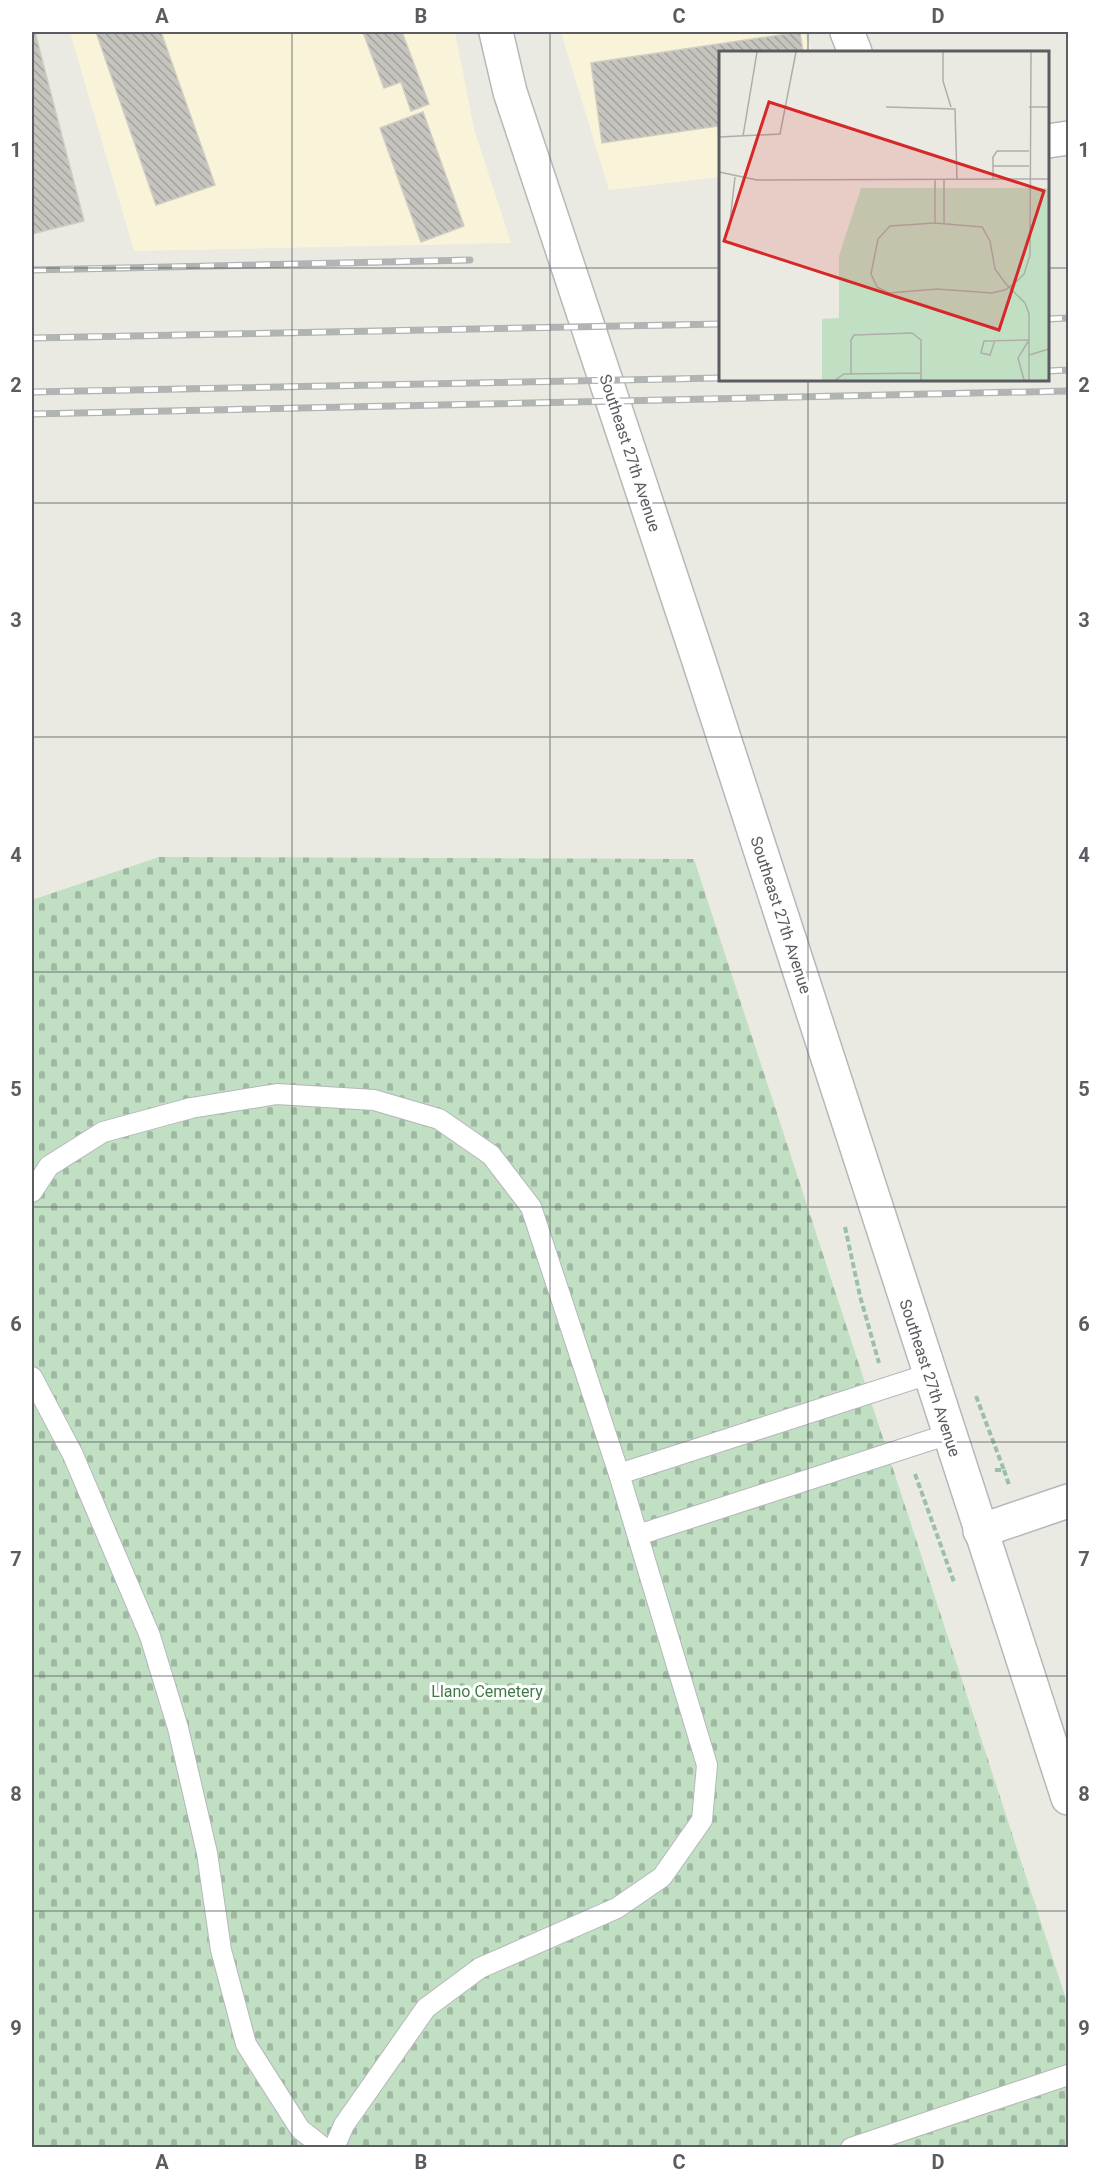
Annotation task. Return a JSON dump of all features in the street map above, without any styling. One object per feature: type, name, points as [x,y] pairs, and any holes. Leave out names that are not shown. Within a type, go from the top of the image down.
[{"type":"main road","name":"Southeast 27th Avenue","points":[[496,32],[510,92],[703,672],[980,1532],[1067,1791]]},
{"type":"main road","points":[[847,32],[855,51]]},
{"type":"main road","points":[[1049,141],[1068,138]]},
{"type":"main road","points":[[980,1532],[1068,1501]]},
{"type":"lane","points":[[32,1191],[48,1166],[103,1132],[191,1108],[277,1094],[374,1100],[439,1119],[491,1155],[531,1206],[619,1474],[707,1765],[702,1820],[662,1877],[617,1908],[480,1968],[426,2008],[344,2125],[334,2148]]},
{"type":"lane","points":[[619,1474],[929,1374]]},
{"type":"lane","points":[[32,1377],[73,1455],[150,1636],[178,1728],[207,1853],[221,1950],[246,2044],[300,2129],[324,2148]]},
{"type":"lane","points":[[638,1535],[949,1434]]},
{"type":"lane","points":[[850,2148],[1068,2075]]},
{"type":"path","points":[[845,1226],[860,1296],[879,1364]]},
{"type":"path","points":[[914,1472],[954,1582]]},
{"type":"shaded area","points":[[70,32],[455,32],[474,129],[511,243],[134,251]]},
{"type":"shaded area","points":[[561,32],[804,32],[812,51],[719,51],[719,177],[609,190]]},
{"type":"green space","name":"Llano Cemetery","points":[[159,857],[694,859],[1068,2005],[1068,2147],[32,2147],[32,900]]},
{"type":"building","points":[[32,32],[35,32],[84,221],[32,234]]},
{"type":"building","points":[[96,32],[161,32],[215,185],[156,205]]},
{"type":"building","points":[[363,32],[402,32],[429,104],[411,111],[401,82],[384,88]]},
{"type":"building","points":[[800,32],[803,51],[719,51],[719,134],[718,126],[602,143],[591,63]]},
{"type":"building","points":[[423,112],[464,226],[421,242],[380,128]]},
{"type":"railway","points":[[32,270],[470,260]]},
{"type":"railway","points":[[1049,319],[1068,318]]},
{"type":"railway","points":[[32,338],[719,324]]},
{"type":"railway","points":[[1049,371],[1068,370]]},
{"type":"railway","points":[[32,392],[719,378]]},
{"type":"railway","points":[[32,414],[1068,391]]}]
